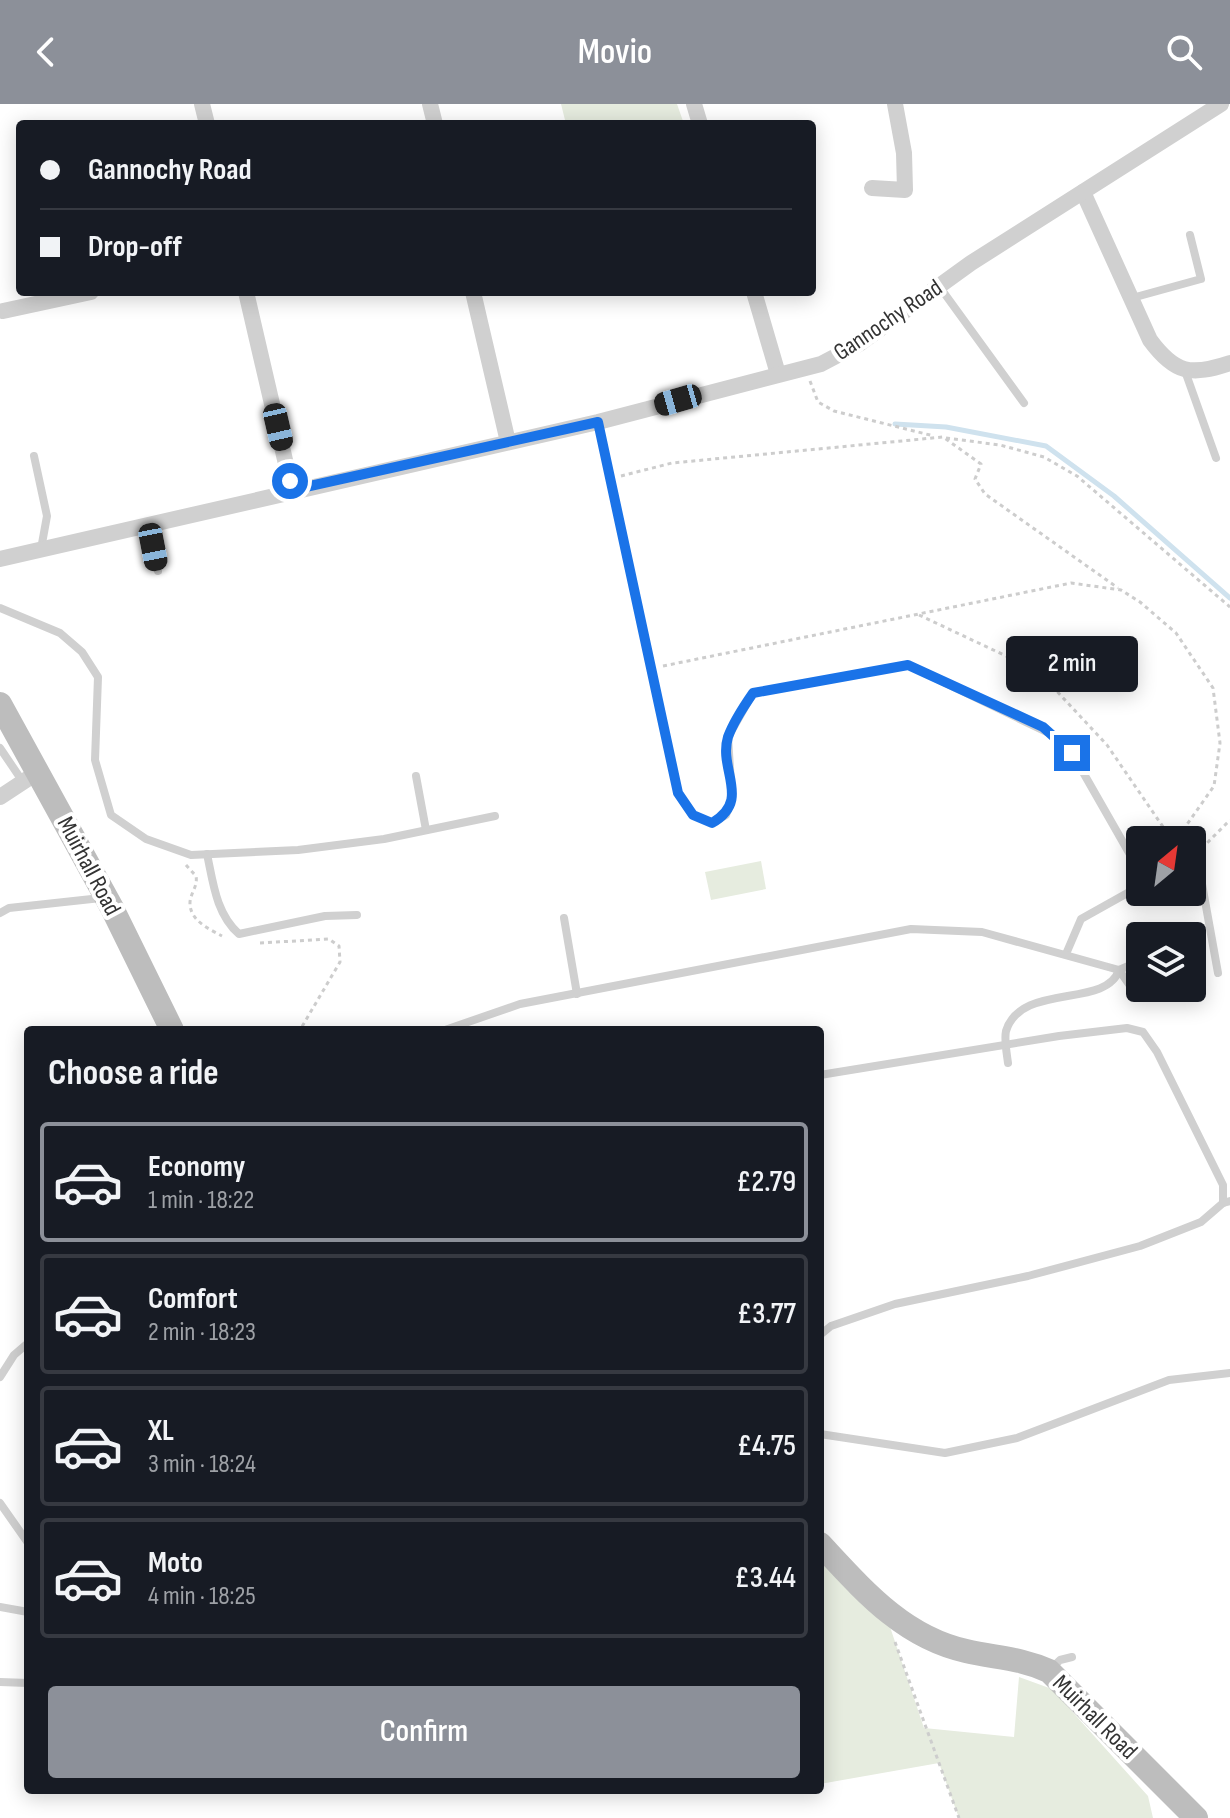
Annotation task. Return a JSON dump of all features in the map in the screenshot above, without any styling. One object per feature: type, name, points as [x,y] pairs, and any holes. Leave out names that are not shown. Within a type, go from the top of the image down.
[{"type":"street","points":[[872,188],[905,190],[904,153],[895,104]]},
{"type":"street","name":"Gannochy Road","points":[[0,559],[598,422],[821,364],[859,344],[939,286],[1221,104]]},
{"type":"street","points":[[1083,192],[1150,340],[1163,358],[1185,371],[1203,372],[1230,363]]},
{"type":"street","points":[[3,311],[72,296]]},
{"type":"street","points":[[247,296],[292,490]]},
{"type":"street","points":[[474,296],[508,442]]},
{"type":"street","points":[[755,296],[778,374]]},
{"type":"street","name":"Muirhall Road","points":[[0,704],[7,736],[106,897],[170,1026]]},
{"type":"street","points":[[0,797],[30,777]]},
{"type":"street","name":"Muirhall Road","points":[[824,1548],[885,1612],[918,1632],[968,1652],[1024,1659],[1049,1671],[1196,1818]]},
{"type":"lane","points":[[1131,298],[1201,279],[1190,235]]},
{"type":"lane","points":[[939,286],[1024,403]]},
{"type":"lane","points":[[1185,371],[1216,458]]},
{"type":"lane","points":[[598,422],[678,793],[693,815],[712,823],[726,815],[732,799],[728,737],[753,693],[908,665],[1059,738],[1072,753],[1126,848]]},
{"type":"lane","points":[[34,456],[47,516],[41,549]]},
{"type":"lane","points":[[148,524],[158,571]]},
{"type":"lane","points":[[0,608],[60,633],[82,652],[98,677],[95,760],[111,815],[146,839],[191,855],[298,850],[495,816]]},
{"type":"lane","points":[[416,776],[426,830]]},
{"type":"lane","points":[[207,854],[218,905],[226,923],[239,934],[325,916],[357,915]]},
{"type":"lane","points":[[1066,954],[1081,919],[1126,894]]},
{"type":"lane","points":[[0,913],[9,908],[106,897]]},
{"type":"lane","points":[[1206,906],[1218,973]]},
{"type":"lane","points":[[564,918],[577,994]]},
{"type":"lane","points":[[457,1026],[520,1004],[911,929],[982,932],[1119,970],[1126,980]]},
{"type":"lane","points":[[1008,1063],[1006,1032],[1020,1011],[1038,1002],[1098,989],[1126,967]]},
{"type":"lane","points":[[824,1074],[1007,1043],[1127,1028],[1143,1032],[1157,1052],[1223,1185],[1227,1202],[1201,1222],[1140,1246],[1028,1276],[895,1304],[831,1326],[824,1332]]},
{"type":"lane","points":[[0,1377],[14,1355],[24,1346]]},
{"type":"lane","points":[[824,1435],[945,1453],[1017,1438],[1101,1409],[1169,1380],[1230,1373]]},
{"type":"lane","points":[[0,1503],[24,1537]]},
{"type":"lane","points":[[0,1607],[24,1611]]},
{"type":"lane","points":[[1049,1671],[1060,1660],[1072,1657]]},
{"type":"lane","points":[[0,1682],[24,1683]]},
{"type":"path","points":[[804,368],[818,402],[834,411],[1044,457],[1077,476],[1230,607]]},
{"type":"path","points":[[610,479],[672,463],[943,437],[981,464],[975,479],[985,494],[1121,590],[1176,633],[1213,688],[1220,743],[1214,786],[1184,826]]},
{"type":"path","points":[[651,668],[1071,583],[1121,590]]},
{"type":"path","points":[[919,615],[1038,671],[1107,745],[1164,826]]},
{"type":"path","points":[[1206,845],[1230,820]]},
{"type":"path","points":[[895,1641],[959,1818]]},
{"type":"shaded area","points":[[561,104],[677,104],[683,120],[565,120]]},
{"type":"shaded area","points":[[761,861],[766,889],[711,900],[705,872]]},
{"type":"shaded area","points":[[824,1548],[885,1612],[924,1728],[1014,1737],[1019,1677],[1052,1689],[1148,1796],[1153,1818],[959,1818],[939,1763],[824,1783]]},
{"type":"waterway","points":[[895,424],[946,427],[1046,446],[1114,496],[1230,598]]},
{"type":"route","points":[[290,481],[292,490],[598,422],[678,793],[693,815],[712,823],[726,815],[732,799],[726,752],[728,737],[753,693],[908,665],[1043,727],[1059,738],[1072,753]]}]
